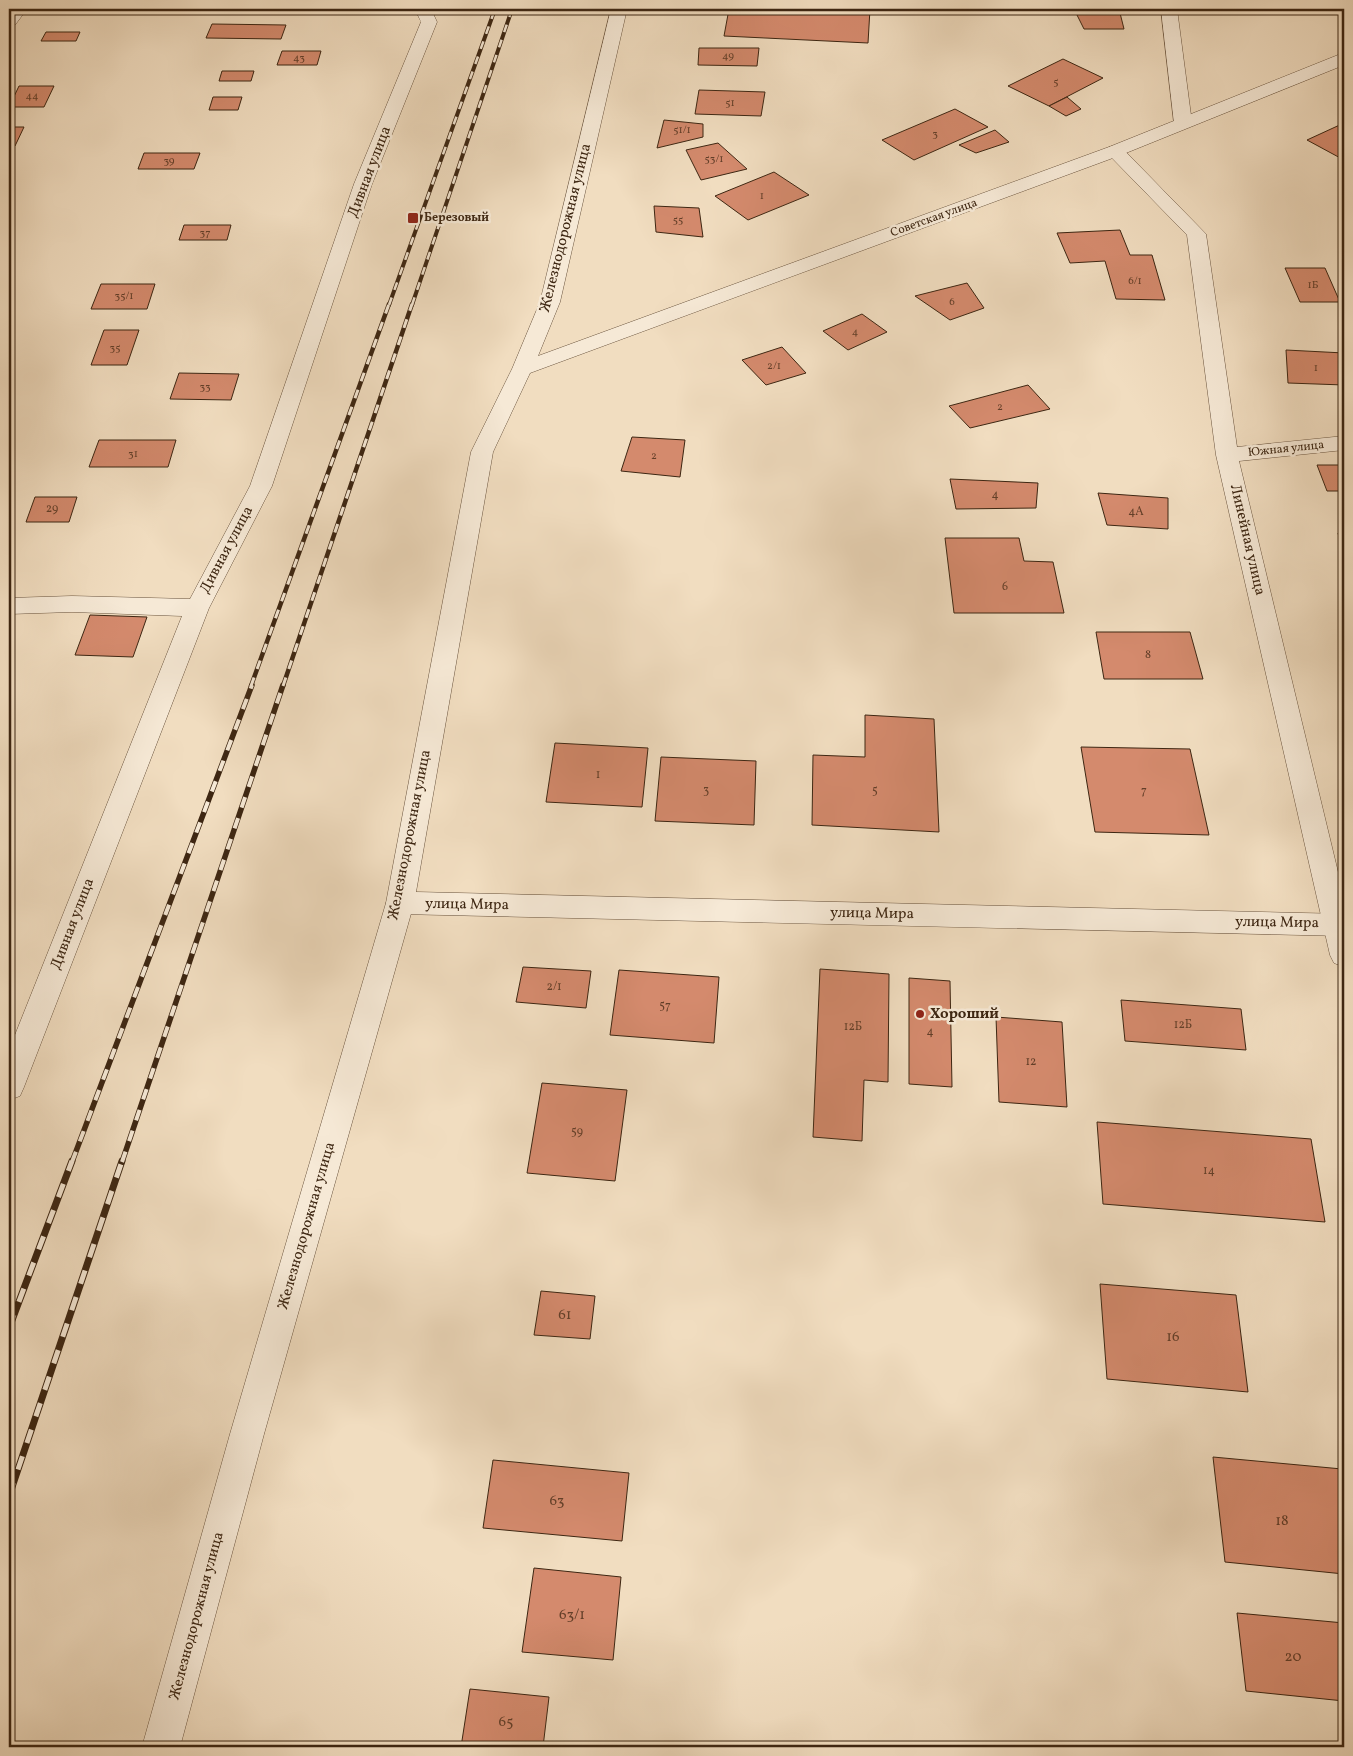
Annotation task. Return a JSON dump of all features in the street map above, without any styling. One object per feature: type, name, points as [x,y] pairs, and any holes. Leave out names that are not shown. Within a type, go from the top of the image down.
[{"type":"street","points":[[9,22],[19,9]]},
{"type":"street","name":"Дивная улица","points":[[9,1087],[197,608],[260,486],[363,184],[429,22],[423,9]]},
{"type":"street","name":"Железнодорожная улица","points":[[161,1747],[250,1425],[400,903],[482,452],[522,369],[550,302],[619,9]]},
{"type":"street","points":[[1169,9],[1174,31],[1183,123]]},
{"type":"street","name":"Советская улица","points":[[522,369],[1115,152],[1344,59]]},
{"type":"street","name":"Линейная улица","points":[[1115,152],[1196,234],[1227,455],[1341,925],[1344,955]]},
{"type":"street","name":"Южная улица","points":[[1227,455],[1344,443]]},
{"type":"street","points":[[9,606],[72,604],[197,608]]},
{"type":"street","name":"улица Мира","points":[[400,903],[1341,925]]},
{"type":"building","points":[[729,9],[870,9],[868,43],[724,36]]},
{"type":"building","points":[[1119,9],[1124,29],[1084,29],[1075,11]]},
{"type":"building","points":[[212,24],[286,25],[281,39],[206,38]]},
{"type":"building","points":[[46,32],[80,32],[76,41],[41,41]]},
{"type":"building","points":[[699,48],[759,48],[757,66],[698,65]]},
{"type":"building","points":[[282,51],[321,51],[317,65],[277,65]]},
{"type":"building","points":[[1063,59],[1103,78],[1049,106],[1008,86]]},
{"type":"building","points":[[222,71],[254,71],[251,81],[219,81]]},
{"type":"building","points":[[19,86],[54,86],[44,107],[9,107]]},
{"type":"building","points":[[699,90],[765,92],[761,116],[695,114]]},
{"type":"building","points":[[213,97],[242,97],[238,110],[209,110]]},
{"type":"building","points":[[1067,97],[1081,109],[1066,116],[1049,106]]},
{"type":"building","points":[[955,109],[988,127],[914,160],[882,140]]},
{"type":"building","points":[[664,120],[703,124],[703,137],[657,148]]},
{"type":"building","points":[[1344,123],[1344,160],[1307,140]]},
{"type":"building","points":[[9,127],[24,127],[15,146],[9,146]]},
{"type":"building","points":[[995,130],[1009,142],[976,153],[959,145]]},
{"type":"building","points":[[718,143],[747,169],[701,180],[686,150]]},
{"type":"building","points":[[144,153],[200,153],[194,169],[138,169]]},
{"type":"building","points":[[774,172],[809,195],[748,220],[715,196]]},
{"type":"building","points":[[654,206],[699,208],[703,237],[656,232]]},
{"type":"building","points":[[184,225],[231,225],[227,240],[179,240]]},
{"type":"building","points":[[1120,230],[1130,255],[1152,255],[1165,300],[1116,299],[1105,261],[1070,263],[1057,233]]},
{"type":"building","points":[[1285,268],[1325,268],[1340,302],[1300,302]]},
{"type":"building","points":[[967,283],[984,308],[950,320],[915,296]]},
{"type":"building","points":[[101,284],[155,284],[147,309],[91,309]]},
{"type":"building","points":[[862,314],[887,332],[848,350],[823,331]]},
{"type":"building","points":[[104,330],[139,330],[127,365],[91,365]]},
{"type":"building","points":[[782,347],[806,373],[766,385],[742,360]]},
{"type":"building","points":[[1286,350],[1344,353],[1344,385],[1288,383]]},
{"type":"building","points":[[179,373],[239,374],[231,400],[170,399]]},
{"type":"building","points":[[1028,385],[1050,409],[970,428],[949,406]]},
{"type":"building","points":[[632,437],[685,440],[680,477],[621,471]]},
{"type":"building","points":[[99,440],[176,440],[168,467],[89,467]]},
{"type":"building","points":[[1317,465],[1344,465],[1344,491],[1327,491]]},
{"type":"building","points":[[950,479],[1038,483],[1036,508],[956,509]]},
{"type":"building","points":[[1098,493],[1168,498],[1168,529],[1107,525]]},
{"type":"building","points":[[35,497],[77,497],[69,522],[26,522]]},
{"type":"building","points":[[1338,533],[1344,534],[1344,557]]},
{"type":"building","points":[[945,538],[1019,538],[1024,561],[1053,562],[1064,613],[954,613]]},
{"type":"building","points":[[90,615],[147,617],[133,657],[75,655]]},
{"type":"building","points":[[1096,632],[1190,632],[1203,679],[1104,679]]},
{"type":"building","points":[[865,715],[934,719],[939,832],[812,825],[813,755],[865,757]]},
{"type":"building","points":[[555,743],[648,748],[642,807],[546,802]]},
{"type":"building","points":[[1081,747],[1190,749],[1209,835],[1095,832]]},
{"type":"building","points":[[661,757],[756,761],[754,825],[655,821]]},
{"type":"building","points":[[523,967],[591,971],[586,1008],[516,1002]]},
{"type":"building","points":[[820,969],[889,974],[888,1082],[864,1080],[862,1141],[813,1137]]},
{"type":"building","points":[[619,970],[719,977],[714,1043],[610,1035]]},
{"type":"building","points":[[909,978],[950,981],[952,1087],[909,1084]]},
{"type":"building","points":[[1121,1000],[1241,1009],[1246,1050],[1125,1041]]},
{"type":"building","points":[[996,1017],[1062,1022],[1067,1107],[999,1102]]},
{"type":"building","points":[[542,1083],[627,1090],[615,1181],[527,1173]]},
{"type":"building","points":[[1097,1122],[1311,1139],[1325,1222],[1103,1204]]},
{"type":"building","points":[[1100,1284],[1236,1295],[1248,1392],[1107,1379]]},
{"type":"building","points":[[541,1291],[595,1296],[590,1339],[534,1335]]},
{"type":"building","points":[[1213,1457],[1342,1469],[1344,1480],[1344,1574],[1225,1562]]},
{"type":"building","points":[[493,1460],[629,1473],[622,1541],[483,1528]]},
{"type":"building","points":[[534,1568],[621,1577],[613,1660],[522,1652]]},
{"type":"building","points":[[1237,1613],[1344,1623],[1344,1701],[1246,1691]]},
{"type":"building","points":[[470,1689],[549,1697],[543,1747],[461,1747]]},
{"type":"railway","points":[[389,305],[495,9]]},
{"type":"railway","points":[[412,305],[512,9]]},
{"type":"railway","points":[[251,686],[389,304]]},
{"type":"railway","points":[[283,686],[412,304]]},
{"type":"railway","points":[[72,1162],[252,685]]},
{"type":"railway","points":[[122,1162],[283,685]]},
{"type":"railway","points":[[9,1328],[72,1161]]},
{"type":"railway","points":[[9,1496],[122,1161]]},
{"type":"place","name":"Березовый","points":[[413,218]]},
{"type":"place","name":"Хороший","points":[[920,1014]]}]
